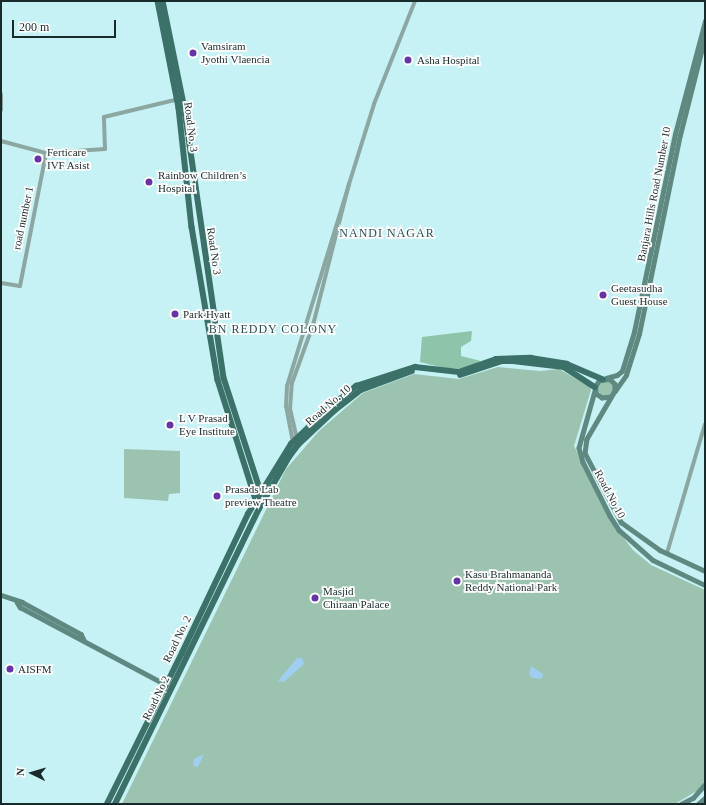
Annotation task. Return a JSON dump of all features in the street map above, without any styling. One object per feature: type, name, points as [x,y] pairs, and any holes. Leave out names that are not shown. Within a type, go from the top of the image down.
[{"type":"main road","name":"Road No. 3","points":[[158,1],[180,99],[192,227],[218,380],[259,509]]},
{"type":"main road","name":"Road No 3","points":[[163,1],[224,378],[264,500]]},
{"type":"main road","name":"Banjara Hills Road Number 10","points":[[604,378],[617,375],[622,370],[639,311],[687,83],[705,21]]},
{"type":"main road","name":"Banjara Hills Road Number 10","points":[[615,391],[626,375],[642,319],[680,135],[705,36]]},
{"type":"main road","name":"Road No. 10","points":[[265,483],[295,440],[329,408],[356,386],[415,367],[459,372],[496,359],[531,358],[560,362],[604,378]]},
{"type":"main road","name":"Road No. 10","points":[[264,500],[298,445],[334,411],[361,390],[404,373],[417,370],[461,375],[502,361],[513,361],[564,367],[595,389]]},
{"type":"main road","points":[[579,443],[585,444],[612,397],[615,391],[613,381],[604,378],[595,389],[602,398],[612,397]]},
{"type":"main road","name":"Road No 10","points":[[595,389],[579,443],[583,462],[619,530],[653,560],[705,585]]},
{"type":"main road","name":"Road No 10","points":[[585,444],[585,453],[621,522],[641,539],[667,554],[705,570]]},
{"type":"main road","points":[[256,475],[269,477]]},
{"type":"main road","name":"Road No. 2","points":[[107,804],[248,514],[265,483]]},
{"type":"main road","points":[[248,514],[254,490]]},
{"type":"main road","points":[[259,509],[264,500]]},
{"type":"main road","name":"Road No 2","points":[[115,804],[236,559],[259,509]]},
{"type":"main road","points":[[1,595],[17,602],[20,607],[166,684]]},
{"type":"main road","points":[[681,804],[693,798],[705,784]]},
{"type":"main road","points":[[698,804],[705,798]]},
{"type":"street","points":[[295,440],[286,406],[290,387],[349,184],[382,80],[415,1]]},
{"type":"street","points":[[1,94],[1,110]]},
{"type":"street","points":[[1,141],[46,153],[105,149],[104,117],[180,99]]},
{"type":"street","name":"road number 1","points":[[1,283],[20,286],[46,153]]},
{"type":"street","points":[[667,554],[705,424]]},
{"type":"green space","points":[[472,331],[471,341],[461,347],[461,356],[481,361],[464,369],[444,368],[420,362],[422,337]]},
{"type":"green space","name":"Kasu Brahmananda Reddy National Park","points":[[498,367],[540,371],[559,369],[590,387],[591,390],[574,446],[616,528],[633,550],[651,565],[705,590],[705,780],[700,789],[675,804],[122,804],[286,469],[319,431],[363,393],[414,374],[459,379]]},
{"type":"green space","points":[[606,380],[613,385],[614,388],[609,395],[606,396],[599,391],[598,388],[603,381]]},
{"type":"green space","points":[[124,449],[180,451],[180,493],[169,494],[168,501],[124,498]]},
{"type":"water","points":[[297,658],[302,658],[304,664],[284,682],[278,681]]},
{"type":"water","points":[[531,666],[543,674],[542,679],[532,678],[529,674]]},
{"type":"water","points":[[204,754],[198,767],[193,766],[194,759]]},
{"type":"place","name":"Vamsiram Jyothi Vlaencia","points":[[193,53]]},
{"type":"place","name":"Asha Hospital","points":[[408,60]]},
{"type":"place","name":"Ferticare IVF Asist","points":[[38,159]]},
{"type":"place","name":"Rainbow Children’s Hospital","points":[[149,182]]},
{"type":"place","name":"Geetasudha Guest House","points":[[603,295]]},
{"type":"place","name":"Park Hyatt","points":[[175,314]]},
{"type":"place","name":"L V Prasad Eye Institute","points":[[170,425]]},
{"type":"place","name":"Prasads Lab preview Theatre","points":[[217,496]]},
{"type":"place","name":"Kasu Brahmananda Reddy National Park","points":[[457,581]]},
{"type":"place","name":"Masjid Chiraan Palace","points":[[315,598]]},
{"type":"place","name":"AISFM","points":[[10,669]]},
{"type":"district","name":"NANDI NAGAR","points":[[387,234]]},
{"type":"district","name":"BN REDDY COLONY","points":[[273,330]]}]
